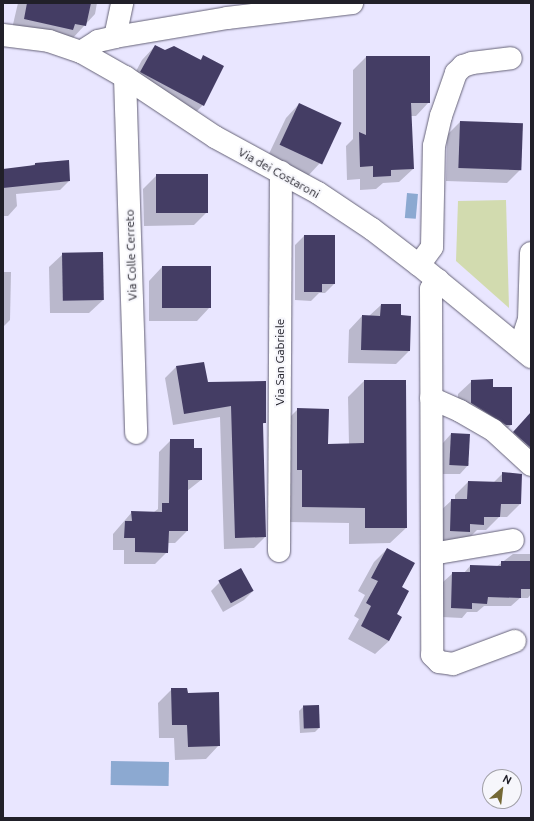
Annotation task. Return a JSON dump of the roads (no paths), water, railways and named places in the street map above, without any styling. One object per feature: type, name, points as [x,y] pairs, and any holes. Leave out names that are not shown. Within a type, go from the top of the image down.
[{"type":"street","points":[[115,37],[122,3]]},
{"type":"street","points":[[82,52],[98,41],[115,37],[227,18],[352,3]]},
{"type":"street","name":"Via dei Costaroni","points":[[3,35],[49,41],[82,52],[125,77],[209,133],[255,160],[281,172],[318,193],[372,229],[420,265],[525,352]]},
{"type":"street","points":[[420,265],[432,247],[434,146],[441,116],[456,73],[464,66],[472,63],[511,58]]},
{"type":"street","name":"Via Colle Cerreto","points":[[125,77],[136,433]]},
{"type":"street","name":"Via San Gabriele","points":[[280,552],[281,172]]},
{"type":"street","points":[[525,352],[529,320],[531,253]]},
{"type":"street","points":[[438,280],[431,289],[432,655],[443,664],[453,664],[515,641]]},
{"type":"street","points":[[431,398],[460,411],[493,430],[531,465]]},
{"type":"street","points":[[432,554],[513,540]]},
{"type":"water","points":[[407,193],[418,194],[416,219],[405,218]]},
{"type":"water","points":[[111,761],[169,762],[169,786],[111,785]]}]
